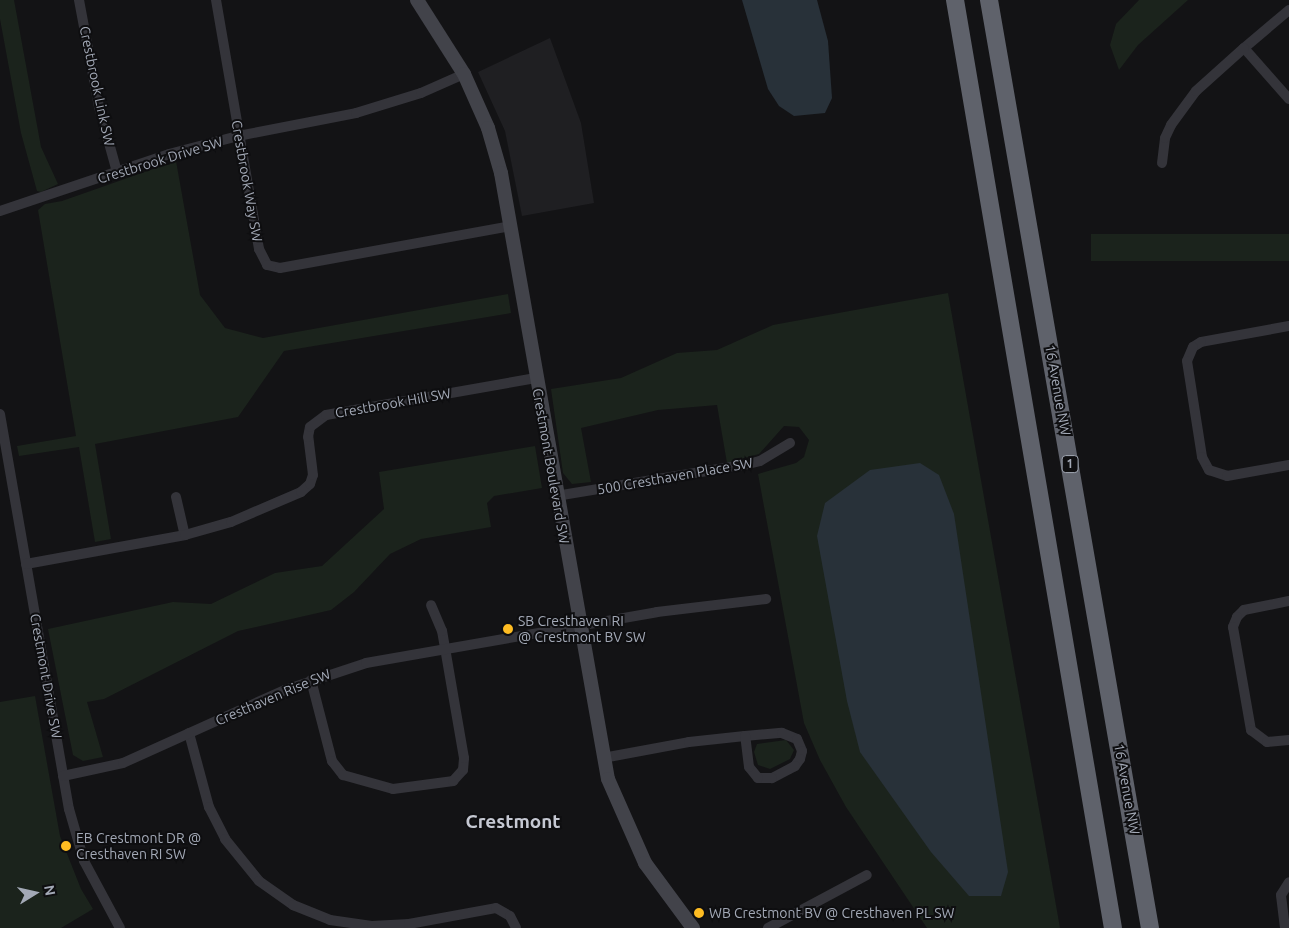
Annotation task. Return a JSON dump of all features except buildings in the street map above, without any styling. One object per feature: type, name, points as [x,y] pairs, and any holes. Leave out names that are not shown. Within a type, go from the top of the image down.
[{"type":"highway","points":[[955,0],[1113,928]]},
{"type":"highway","name":"16 Avenue NW","points":[[990,0],[1150,928]]},
{"type":"street","name":"Crestbrook Link SW","points":[[79,0],[100,107],[117,172]]},
{"type":"street","name":"Crestbrook Way SW","points":[[216,0],[259,249],[267,265],[280,268],[510,226]]},
{"type":"street","name":"Crestmont Boulevard SW","points":[[417,0],[464,74],[492,142],[510,226],[603,758],[633,840],[657,882],[693,928]]},
{"type":"street","points":[[1162,163],[1165,138],[1171,126],[1196,91],[1289,10]]},
{"type":"street","points":[[1244,48],[1289,99]]},
{"type":"street","name":"Crestbrook Drive SW","points":[[0,211],[117,172],[238,136],[356,112],[421,93],[464,74]]},
{"type":"street","points":[[1289,326],[1202,342],[1193,347],[1186,361],[1202,457],[1209,470],[1227,476],[1289,465]]},
{"type":"street","name":"Crestbrook Hill SW","points":[[26,564],[185,535],[246,516],[307,487],[313,475],[308,433],[320,417],[536,378]]},
{"type":"street","name":"Crestmont Drive SW","points":[[0,414],[5,471],[26,564],[69,809],[84,861],[120,928]]},
{"type":"street","name":"500 Cresthaven Place SW","points":[[556,496],[744,465],[760,461],[790,443]]},
{"type":"street","points":[[176,497],[185,535]]},
{"type":"street","name":"Cresthaven Rise SW","points":[[63,776],[123,763],[311,680],[366,663],[579,625],[766,599]]},
{"type":"street","points":[[1289,601],[1244,610],[1237,617],[1233,627],[1251,730],[1267,742],[1289,740]]},
{"type":"street","points":[[311,680],[332,761],[343,775],[393,789],[448,784],[458,778],[464,765],[445,648],[431,605]]},
{"type":"street","points":[[189,734],[209,807],[225,839],[260,881],[294,905],[330,920],[372,926],[409,924],[496,908],[510,916],[516,928]]},
{"type":"street","points":[[603,758],[680,744],[745,736],[790,734],[801,746],[800,759],[795,766],[772,778],[758,778],[749,767],[745,736]]},
{"type":"street","points":[[768,928],[867,875]]},
{"type":"street","points":[[1285,928],[1280,895],[1289,882]]},
{"type":"shaded area","points":[[0,0],[14,0],[41,147],[58,184],[41,192],[37,191],[21,133],[0,19]]},
{"type":"shaded area","points":[[742,0],[817,0],[828,41],[832,98],[825,113],[794,116],[779,106],[768,89]]},
{"type":"shaded area","points":[[1139,0],[1188,0],[1138,45],[1119,70],[1110,45],[1116,24]]},
{"type":"shaded area","points":[[550,38],[581,123],[594,203],[522,216],[505,131],[478,72]]},
{"type":"shaded area","points":[[176,161],[200,295],[225,328],[263,338],[508,294],[511,313],[284,351],[238,417],[95,444],[111,539],[95,542],[79,447],[19,456],[17,446],[76,436],[38,210],[45,204],[62,201]]},
{"type":"shaded area","points":[[1091,234],[1289,234],[1289,261],[1091,261]]},
{"type":"shaded area","points":[[948,293],[1060,928],[927,928],[846,807],[820,760],[804,723],[758,474],[796,463],[804,457],[809,440],[799,427],[784,426],[759,454],[727,463],[717,405],[658,410],[581,428],[591,482],[572,484],[563,473],[551,389],[621,378],[677,353],[717,350],[773,325]]},
{"type":"shaded area","points":[[535,446],[542,488],[494,496],[487,503],[491,527],[421,539],[390,554],[354,592],[331,610],[238,631],[104,699],[87,702],[103,757],[83,761],[73,755],[48,629],[173,602],[211,604],[275,573],[322,566],[384,509],[379,472]]},
{"type":"shaded area","points":[[920,463],[939,475],[954,514],[1008,872],[1001,896],[969,896],[931,852],[860,752],[847,701],[817,536],[825,503],[870,470]]},
{"type":"shaded area","points":[[35,696],[60,836],[81,889],[93,909],[61,928],[0,928],[0,702]]},
{"type":"shaded area","points":[[786,740],[794,750],[790,759],[770,769],[758,765],[754,752],[757,744]]},
{"type":"place","name":"SB Cresthaven RI @ Crestmont BV SW","points":[[508,629]]},
{"type":"place","name":"EB Crestmont DR @ Cresthaven RI SW","points":[[66,846]]},
{"type":"place","name":"WB Crestmont BV @ Cresthaven PL SW","points":[[699,913]]},
{"type":"district","name":"Crestmont","points":[[513,822]]}]
